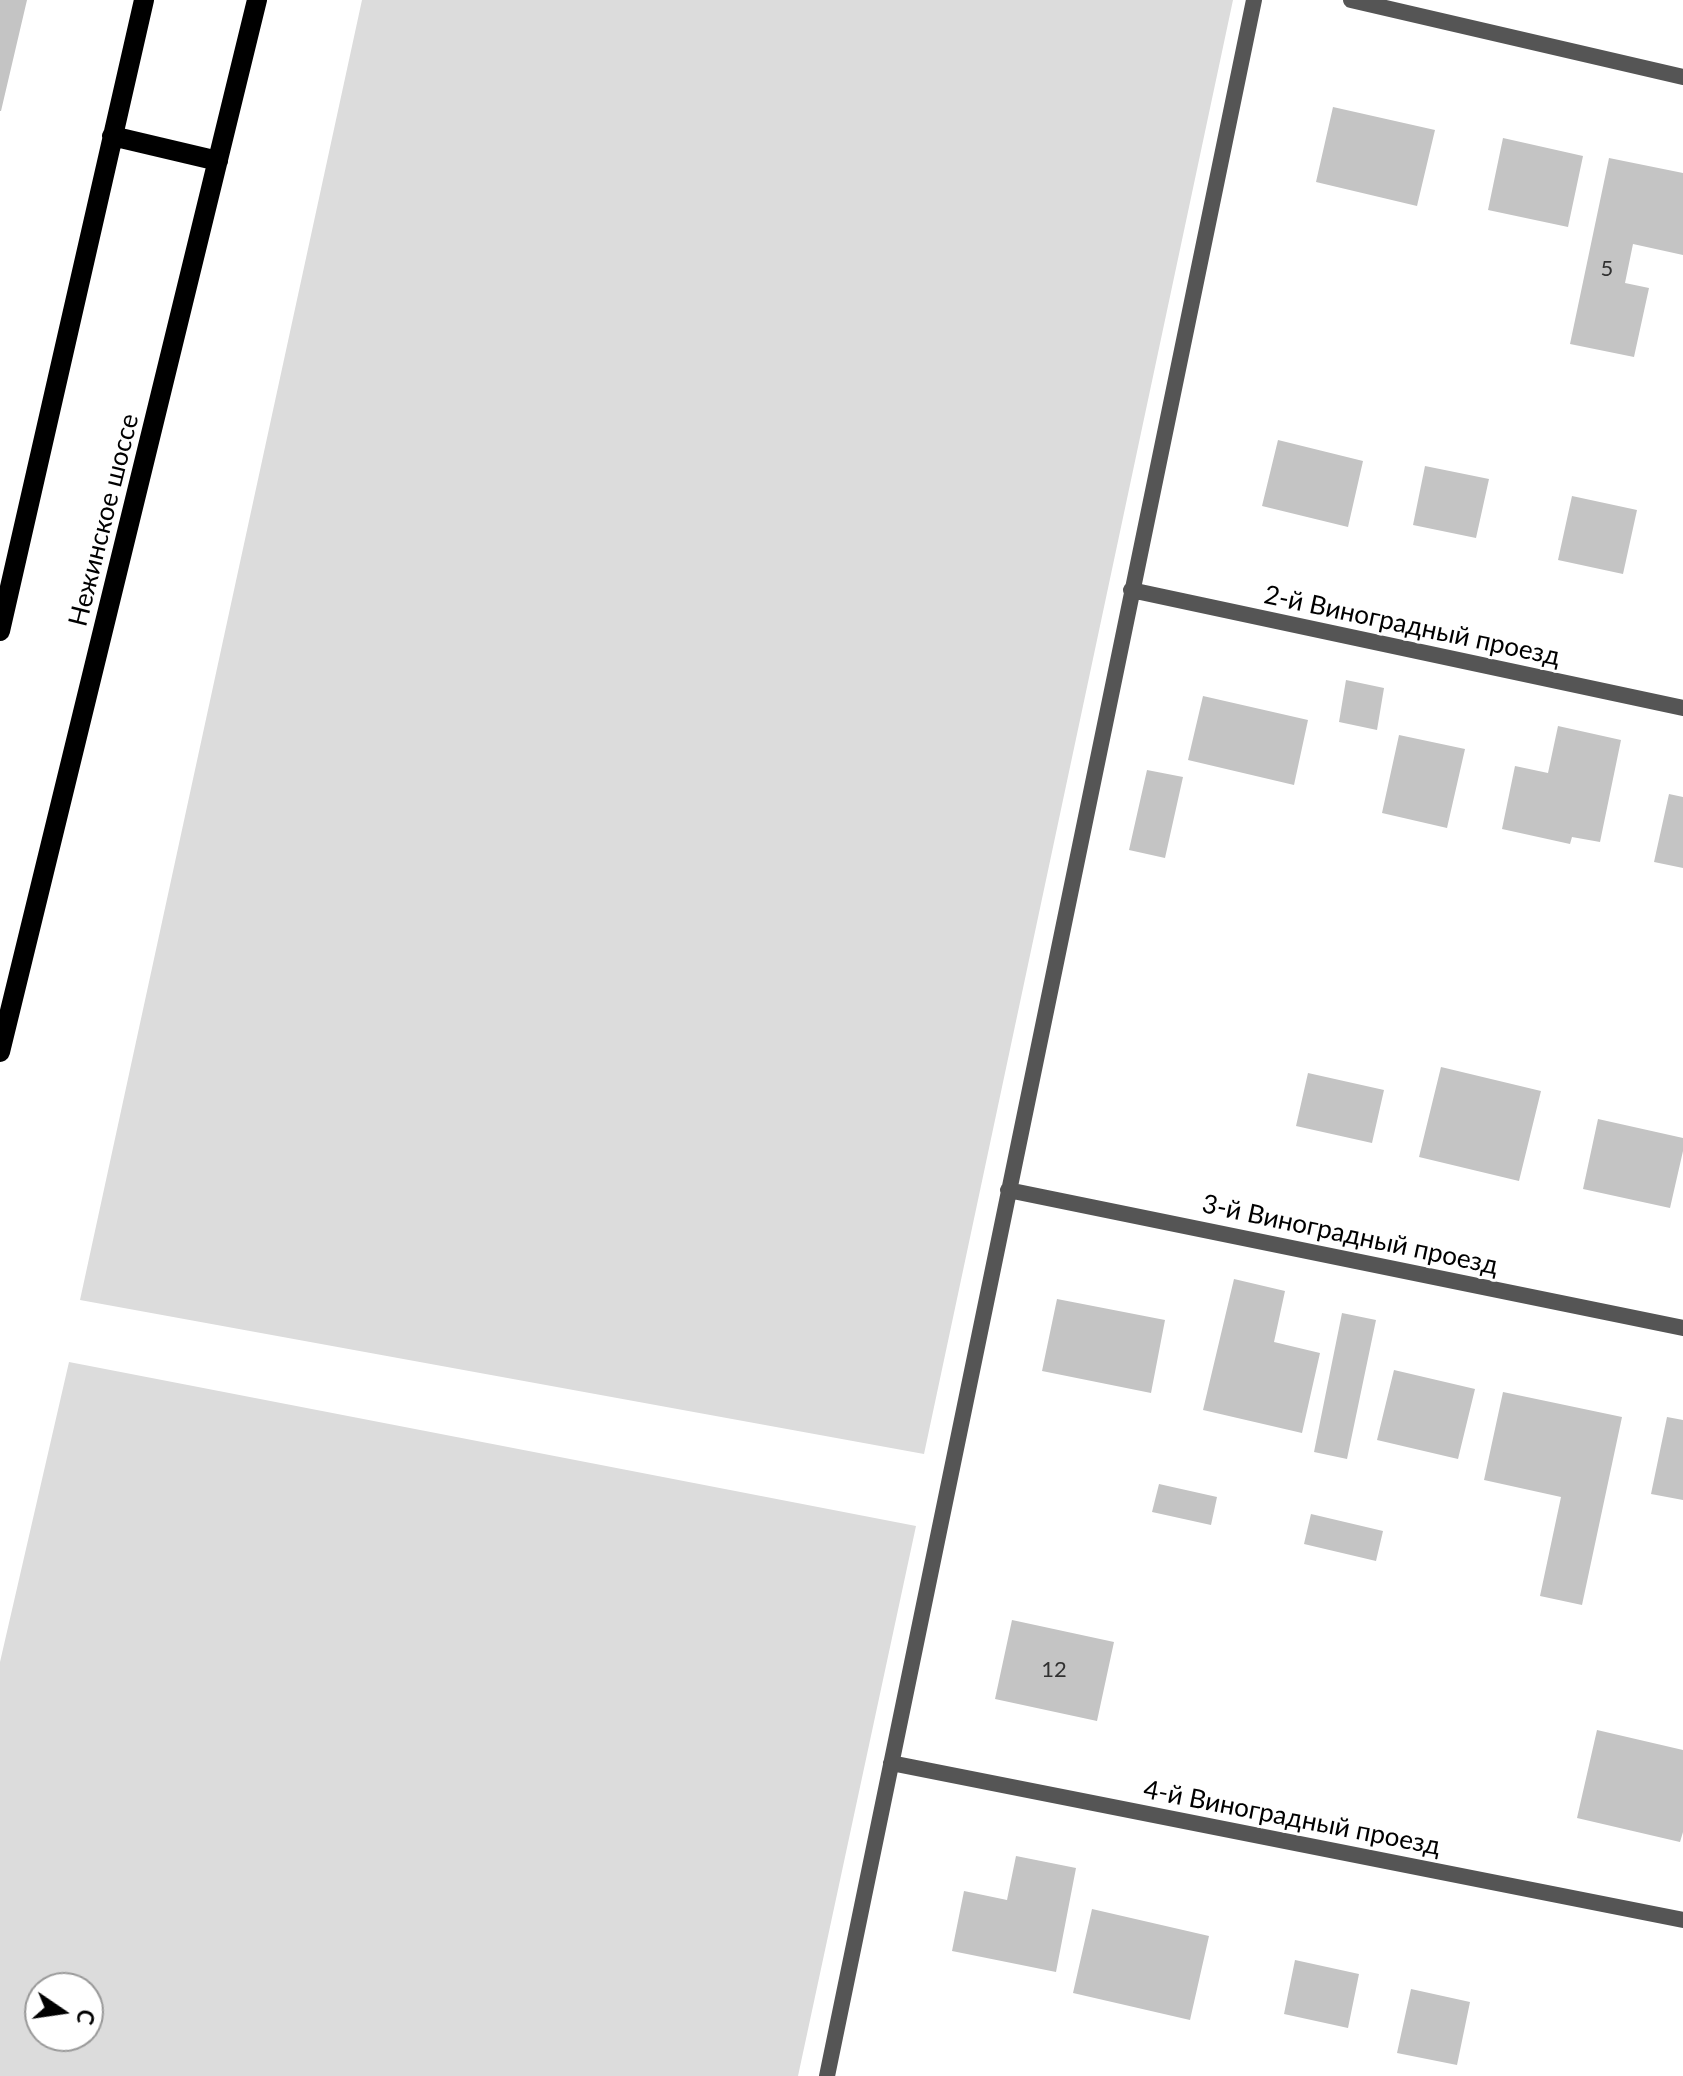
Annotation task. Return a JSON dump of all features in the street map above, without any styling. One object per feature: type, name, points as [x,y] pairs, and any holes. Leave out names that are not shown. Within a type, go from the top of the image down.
[{"type":"main road","points":[[0,631],[144,0]]},
{"type":"main road","name":"Нежинское шоссе","points":[[0,1052],[257,0]]},
{"type":"main road","points":[[112,136],[218,161]]},
{"type":"street","points":[[827,2076],[1254,0]]},
{"type":"street","points":[[1351,0],[1683,77]]},
{"type":"street","name":"2-й Виноградный проезд","points":[[1131,590],[1683,708]]},
{"type":"street","name":"3-й Виноградный проезд","points":[[1008,1190],[1683,1328]]},
{"type":"street","name":"4-й Виноградный проезд","points":[[891,1763],[1683,1920]]},
{"type":"shaded area","points":[[362,0],[1233,0],[924,1454],[80,1300]]},
{"type":"shaded area","points":[[69,1362],[916,1526],[798,2076],[0,2076],[0,1662]]},
{"type":"building","points":[[0,0],[27,0],[1,111],[0,111]]},
{"type":"building","points":[[1333,107],[1435,130],[1417,206],[1316,182]]},
{"type":"building","points":[[1503,138],[1583,156],[1568,227],[1488,210]]},
{"type":"building","points":[[1609,158],[1683,173],[1683,255],[1633,244],[1625,283],[1649,288],[1634,357],[1570,344]]},
{"type":"building","points":[[1278,440],[1363,461],[1348,527],[1262,506]]},
{"type":"building","points":[[1425,466],[1489,479],[1476,538],[1413,525]]},
{"type":"building","points":[[1572,496],[1637,510],[1623,574],[1558,560]]},
{"type":"building","points":[[1346,680],[1384,688],[1377,730],[1339,722]]},
{"type":"building","points":[[1203,696],[1308,720],[1294,785],[1188,760]]},
{"type":"building","points":[[1558,726],[1621,740],[1600,842],[1572,837],[1570,844],[1502,829],[1515,766],[1548,773]]},
{"type":"building","points":[[1399,735],[1465,749],[1447,828],[1382,813]]},
{"type":"building","points":[[1147,770],[1183,777],[1165,858],[1129,850]]},
{"type":"building","points":[[1669,794],[1683,797],[1683,868],[1654,862]]},
{"type":"building","points":[[1441,1067],[1541,1091],[1519,1181],[1419,1157]]},
{"type":"building","points":[[1308,1073],[1384,1090],[1372,1143],[1296,1126]]},
{"type":"building","points":[[1598,1119],[1683,1138],[1670,1208],[1583,1189]]},
{"type":"building","points":[[1234,1279],[1285,1291],[1274,1342],[1320,1353],[1302,1433],[1203,1410]]},
{"type":"building","points":[[1057,1299],[1165,1320],[1151,1393],[1042,1371]]},
{"type":"building","points":[[1342,1313],[1376,1320],[1347,1459],[1314,1452]]},
{"type":"building","points":[[1394,1370],[1475,1389],[1458,1459],[1377,1440]]},
{"type":"building","points":[[1503,1392],[1622,1417],[1582,1605],[1540,1596],[1561,1497],[1484,1480]]},
{"type":"building","points":[[1667,1417],[1683,1420],[1683,1500],[1651,1494]]},
{"type":"building","points":[[1159,1484],[1217,1497],[1211,1525],[1152,1512]]},
{"type":"building","points":[[1311,1514],[1383,1531],[1376,1561],[1304,1544]]},
{"type":"building","points":[[1012,1620],[1114,1642],[1097,1721],[995,1699]]},
{"type":"building","points":[[1597,1730],[1683,1750],[1683,1832],[1680,1842],[1577,1818]]},
{"type":"building","points":[[1016,1856],[1076,1868],[1056,1972],[952,1951],[964,1891],[1007,1900]]},
{"type":"building","points":[[1092,1909],[1209,1936],[1190,2020],[1073,1993]]},
{"type":"building","points":[[1295,1960],[1359,1974],[1348,2028],[1284,2014]]},
{"type":"building","points":[[1411,1989],[1470,2002],[1457,2065],[1397,2053]]}]
